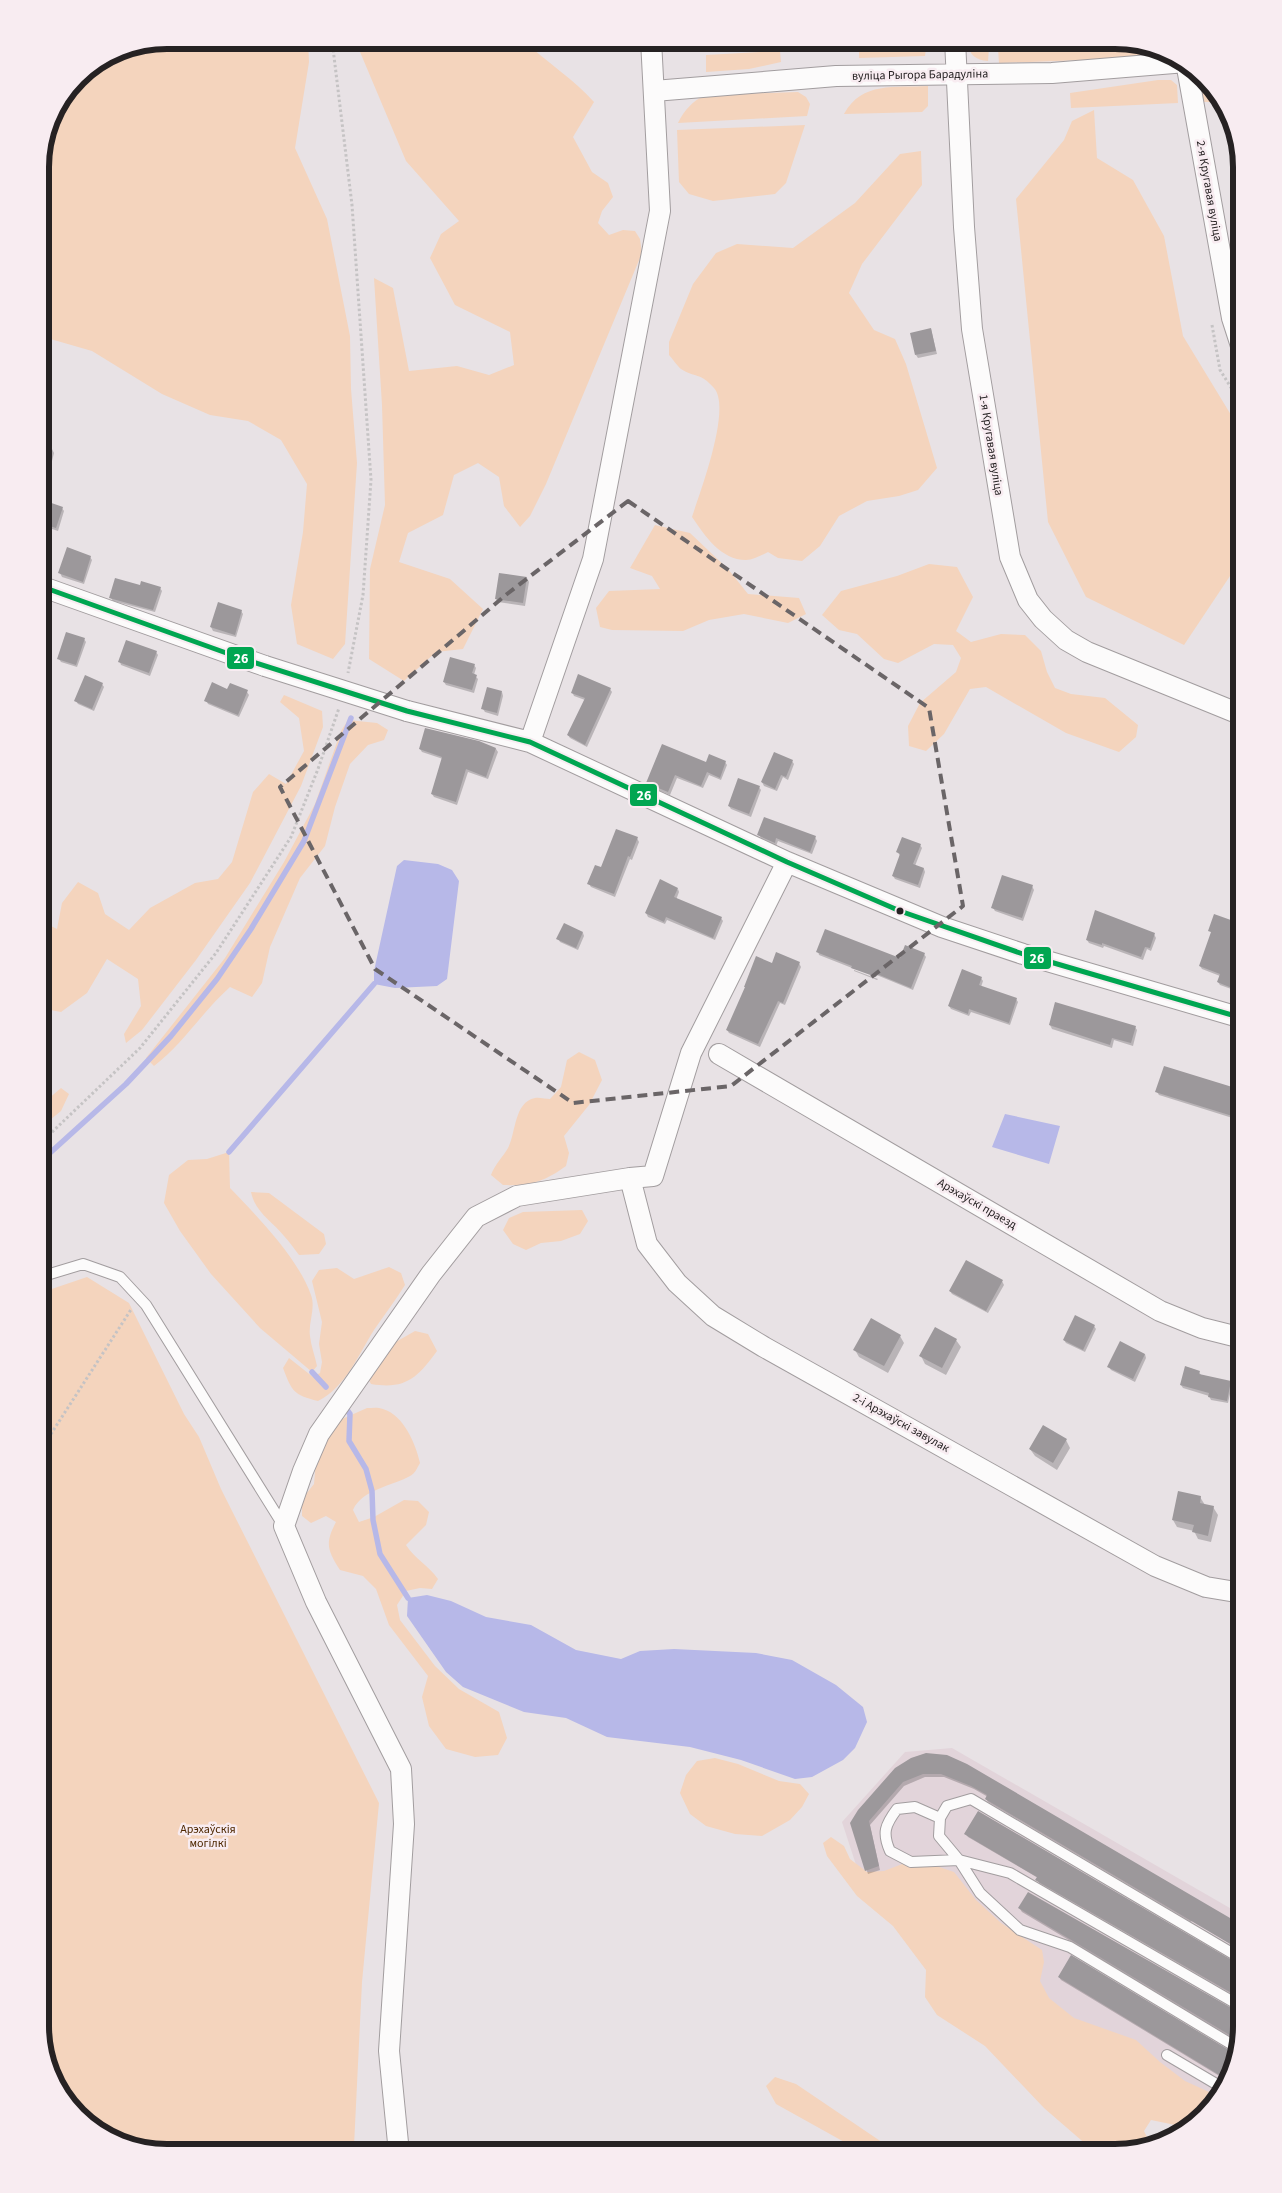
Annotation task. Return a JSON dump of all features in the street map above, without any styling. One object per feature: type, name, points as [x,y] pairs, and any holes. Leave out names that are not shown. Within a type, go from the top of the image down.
[{"type":"street","points":[[530,742],[593,559],[660,211],[651,49]]},
{"type":"street","name":"1-я Кругавая вуліца","points":[[956,49],[964,227],[972,329],[1010,557],[1028,600],[1043,619],[1066,640],[1087,652],[1233,711]]},
{"type":"street","name":"вуліца Рыгора Барадуліна","points":[[654,91],[836,76],[1052,74],[1171,63]]},
{"type":"street","name":"2-я Кругавая вуліца","points":[[1188,74],[1233,321]]},
{"type":"street","points":[[49,589],[265,666],[407,710],[530,742],[787,862],[942,927],[1023,954],[1233,1015]]},
{"type":"street","points":[[398,2144],[389,2051],[404,1824],[401,1769],[316,1602],[284,1526],[303,1471],[319,1434],[431,1274],[476,1217],[517,1196],[653,1176],[691,1053],[787,862]]},
{"type":"street","name":"Арэхаўскі праезд","points":[[719,1054],[1160,1311],[1202,1328],[1233,1336]]},
{"type":"street","name":"2-і Арэхаўскі завулак","points":[[630,1178],[647,1244],[677,1283],[713,1316],[764,1347],[1155,1566],[1206,1587],[1233,1592]]},
{"type":"lane","points":[[49,1274],[83,1264],[120,1277],[139,1297],[146,1305],[284,1526]]},
{"type":"lane","points":[[1232,2044],[1070,1947],[1020,1930],[980,1893],[959,1860],[939,1836],[940,1818],[947,1806],[971,1799],[1233,1954]]},
{"type":"lane","points":[[940,1818],[915,1807],[897,1809],[888,1821],[884,1838],[890,1851],[911,1862],[959,1860],[1010,1873],[1233,2002]]},
{"type":"lane","points":[[1167,2055],[1217,2085]]},
{"type":"path","points":[[333,49],[352,205],[370,480],[363,595],[346,681]]},
{"type":"path","points":[[49,1135],[140,1048],[216,953],[291,837],[318,769],[342,699]]},
{"type":"path","points":[[49,1437],[139,1297]]},
{"type":"highlighted area","points":[[628,501],[929,708],[963,906],[731,1086],[573,1103],[375,969],[280,787],[507,594]]},
{"type":"shaded area","points":[[952,1748],[1233,1910],[1233,2034],[1231,2049],[1221,2078],[1201,2107],[859,1874],[842,1822],[905,1752]]},
{"type":"green space","points":[[159,49],[308,49],[309,62],[295,148],[327,219],[350,336],[351,389],[357,463],[345,644],[333,659],[297,644],[291,605],[303,532],[307,484],[281,440],[248,421],[210,415],[162,394],[92,351],[49,339],[49,159],[58,122],[69,101],[83,83],[101,69],[122,58],[144,51]]},
{"type":"green space","points":[[359,49],[534,49],[594,102],[573,137],[592,172],[608,183],[613,197],[602,211],[598,223],[609,235],[623,230],[635,231],[640,239],[642,253],[546,484],[530,516],[520,527],[504,506],[499,477],[478,463],[454,475],[443,515],[408,533],[399,562],[450,579],[483,609],[463,649],[436,652],[404,681],[369,659],[370,569],[385,505],[382,405],[374,278],[393,288],[409,371],[457,366],[489,375],[514,365],[510,332],[455,305],[430,258],[441,234],[459,221],[406,161]]},
{"type":"green space","points":[[926,49],[925,56],[859,58],[859,50]]},
{"type":"green space","points":[[989,49],[988,61],[976,58],[970,50]]},
{"type":"green space","points":[[998,49],[1123,49],[1158,57],[999,63]]},
{"type":"green space","points":[[780,51],[781,62],[749,69],[706,72],[706,55]]},
{"type":"green space","points":[[1158,80],[1171,80],[1177,85],[1178,103],[1071,108],[1070,93]]},
{"type":"green space","points":[[928,86],[928,106],[922,112],[844,114],[851,103],[870,91],[880,88]]},
{"type":"green space","points":[[1202,87],[1214,102],[1200,102],[1198,93]]},
{"type":"green space","points":[[798,92],[806,97],[810,104],[807,116],[678,123],[689,106],[705,95]]},
{"type":"green space","points":[[1094,110],[1097,158],[1133,180],[1164,236],[1183,336],[1233,418],[1233,573],[1184,645],[1086,597],[1048,522],[1016,199],[1064,140],[1072,121]]},
{"type":"green space","points":[[805,125],[786,183],[775,194],[713,201],[689,194],[679,182],[677,130]]},
{"type":"green space","points":[[921,151],[922,185],[862,264],[849,293],[874,330],[895,339],[906,364],[937,468],[918,490],[899,496],[867,501],[839,516],[820,546],[802,561],[778,558],[768,552],[749,560],[729,556],[714,546],[692,517],[713,451],[717,431],[719,398],[709,383],[701,377],[681,369],[669,355],[669,342],[693,284],[716,253],[737,244],[793,248],[855,203],[900,154]]},
{"type":"green space","points":[[655,525],[690,533],[728,569],[748,594],[799,598],[806,614],[788,623],[744,614],[709,620],[683,631],[612,630],[600,627],[596,608],[609,591],[660,589],[652,576],[630,568]]},
{"type":"green space","points":[[929,564],[957,567],[973,597],[956,631],[971,642],[1001,634],[1025,635],[1041,651],[1047,672],[1055,688],[1071,694],[1105,698],[1138,725],[1136,737],[1119,752],[1066,733],[986,687],[970,689],[944,734],[926,751],[909,746],[908,726],[920,703],[956,672],[961,658],[953,645],[934,644],[898,663],[884,659],[857,634],[839,630],[822,615],[841,591],[897,576]]},
{"type":"green space","points":[[284,695],[322,711],[323,727],[301,786],[250,883],[196,960],[142,1030],[126,1043],[124,1034],[141,1006],[138,979],[107,959],[87,993],[61,1012],[49,1010],[49,925],[57,929],[62,903],[78,882],[98,893],[105,914],[129,930],[150,908],[195,883],[218,879],[232,862],[253,792],[269,774],[286,784],[304,751],[299,718],[280,702]]},
{"type":"green space","points":[[348,720],[377,723],[388,730],[384,740],[368,745],[350,764],[335,807],[325,846],[300,878],[270,947],[262,983],[252,997],[230,987],[174,1048],[154,1066],[146,1058],[225,958],[284,862],[315,804],[341,731]]},
{"type":"green space","points":[[579,1052],[595,1060],[602,1080],[589,1105],[564,1136],[569,1153],[566,1166],[551,1176],[536,1182],[521,1185],[503,1185],[491,1175],[511,1142],[519,1112],[523,1105],[537,1098],[550,1099],[561,1087],[567,1060]]},
{"type":"green space","points":[[61,1088],[69,1094],[61,1111],[49,1121],[49,1098]]},
{"type":"green space","points":[[229,1152],[230,1188],[287,1252],[305,1281],[311,1295],[313,1305],[310,1336],[317,1366],[312,1372],[260,1328],[211,1274],[180,1231],[164,1203],[169,1175],[188,1160],[207,1159]]},
{"type":"green space","points":[[251,1192],[269,1193],[324,1234],[326,1244],[319,1254],[299,1255],[286,1238],[260,1211]]},
{"type":"green space","points":[[582,1210],[588,1221],[580,1234],[561,1241],[541,1243],[526,1250],[513,1244],[503,1230],[509,1218],[523,1212]]},
{"type":"green space","points":[[389,1267],[401,1273],[405,1285],[374,1330],[344,1379],[328,1395],[318,1401],[299,1394],[292,1387],[283,1368],[289,1358],[313,1377],[320,1373],[322,1362],[319,1344],[322,1322],[312,1281],[319,1270],[337,1268],[354,1279]]},
{"type":"green space","name":"Арэхаўскія могілкі","points":[[87,1277],[129,1303],[184,1414],[199,1437],[221,1489],[379,1803],[362,1982],[354,2144],[159,2144],[129,2138],[101,2124],[78,2104],[69,2092],[55,2064],[49,2034],[49,1290]]},
{"type":"green space","points":[[415,1331],[428,1334],[437,1351],[424,1368],[410,1380],[402,1383],[393,1385],[371,1384],[366,1375],[387,1347]]},
{"type":"green space","points":[[367,1408],[381,1408],[397,1417],[412,1440],[420,1463],[412,1475],[363,1497],[353,1510],[359,1522],[374,1517],[404,1500],[418,1501],[429,1512],[426,1525],[406,1545],[438,1579],[432,1589],[420,1588],[406,1591],[397,1605],[400,1620],[435,1666],[459,1689],[499,1712],[507,1738],[498,1755],[475,1757],[446,1749],[429,1726],[422,1697],[428,1676],[389,1625],[376,1589],[363,1576],[340,1570],[332,1557],[329,1541],[336,1522],[326,1516],[311,1523],[302,1516],[302,1499],[314,1484],[317,1449],[331,1424]]},
{"type":"green space","points":[[715,1758],[738,1764],[779,1781],[800,1784],[809,1794],[802,1807],[790,1820],[762,1836],[735,1834],[706,1826],[690,1814],[680,1793],[686,1775],[697,1761]]},
{"type":"green space","points":[[831,1837],[844,1846],[850,1859],[867,1872],[884,1871],[905,1863],[933,1865],[954,1872],[976,1900],[1001,1923],[1042,1950],[1044,1962],[1040,1981],[1049,1998],[1074,2018],[1136,2040],[1185,2081],[1212,2093],[1193,2115],[1178,2126],[1151,2120],[1144,2131],[1148,2139],[1123,2144],[1086,2144],[1044,2108],[985,2046],[937,2015],[925,1997],[926,1970],[893,1926],[857,1896],[827,1856],[823,1843]]},
{"type":"green space","points":[[775,2077],[796,2084],[885,2144],[848,2144],[776,2104],[766,2086]]},
{"type":"water","points":[[404,860],[438,864],[452,870],[459,881],[447,979],[437,986],[395,988],[374,984],[374,971],[397,866]]},
{"type":"water","points":[[1005,1114],[1060,1126],[1049,1164],[992,1147]]},
{"type":"water","points":[[427,1595],[451,1601],[486,1617],[531,1625],[576,1650],[621,1659],[640,1651],[674,1649],[756,1653],[792,1660],[836,1685],[863,1707],[867,1722],[855,1748],[843,1760],[812,1777],[795,1779],[741,1760],[690,1747],[607,1737],[566,1718],[524,1712],[463,1687],[446,1672],[407,1616],[408,1598]]},
{"type":"building","points":[[931,328],[936,351],[915,355],[910,333]]},
{"type":"building","points":[[49,502],[63,507],[56,528],[49,526]]},
{"type":"building","points":[[67,547],[91,556],[83,582],[58,573]]},
{"type":"building","points":[[499,573],[527,577],[523,603],[495,599]]},
{"type":"building","points":[[115,578],[140,585],[141,581],[161,587],[153,610],[109,598]]},
{"type":"building","points":[[218,602],[242,610],[235,635],[210,627]]},
{"type":"building","points":[[66,632],[85,638],[76,665],[57,659]]},
{"type":"building","points":[[126,640],[157,651],[149,673],[118,662]]},
{"type":"building","points":[[450,657],[475,664],[472,673],[477,675],[472,690],[443,682]]},
{"type":"building","points":[[578,674],[611,688],[585,745],[567,735],[585,698],[571,693]]},
{"type":"building","points":[[85,675],[103,683],[92,709],[74,701]]},
{"type":"building","points":[[212,682],[227,689],[230,683],[248,690],[238,715],[204,701]]},
{"type":"building","points":[[487,687],[502,691],[497,713],[481,709]]},
{"type":"building","points":[[425,728],[479,741],[496,748],[486,777],[466,769],[456,802],[431,794],[442,757],[419,749]]},
{"type":"building","points":[[662,744],[706,762],[709,754],[726,761],[720,778],[707,772],[701,786],[675,775],[668,792],[646,783]]},
{"type":"building","points":[[774,752],[793,760],[786,777],[781,775],[775,789],[761,782]]},
{"type":"building","points":[[738,778],[760,786],[749,814],[728,806]]},
{"type":"building","points":[[764,817],[816,836],[810,852],[776,838],[775,843],[757,835]]},
{"type":"building","points":[[616,829],[638,837],[630,857],[628,856],[614,894],[587,884],[595,865],[601,867]]},
{"type":"building","points":[[902,837],[921,844],[913,864],[924,868],[918,885],[892,876],[900,854],[896,852]]},
{"type":"building","points":[[1002,875],[1033,885],[1022,918],[991,908]]},
{"type":"building","points":[[660,879],[678,888],[674,897],[722,917],[713,938],[666,917],[664,922],[645,913]]},
{"type":"building","points":[[1095,910],[1155,933],[1150,948],[1145,947],[1141,957],[1102,943],[1102,945],[1086,940]]},
{"type":"building","points":[[1214,914],[1233,921],[1232,988],[1217,982],[1220,974],[1199,966],[1211,932],[1208,931]]},
{"type":"building","points":[[564,923],[583,932],[576,948],[556,939]]},
{"type":"building","points":[[825,929],[900,958],[905,945],[925,953],[911,988],[877,974],[876,977],[851,968],[852,966],[816,952]]},
{"type":"building","points":[[776,952],[800,962],[783,1003],[778,1001],[758,1044],[726,1030],[756,956],[772,963]]},
{"type":"building","points":[[962,969],[982,977],[979,985],[1017,998],[1009,1023],[969,1009],[968,1014],[948,1006]]},
{"type":"building","points":[[1055,1002],[1136,1026],[1131,1043],[1112,1038],[1110,1045],[1049,1025]]},
{"type":"building","points":[[1164,1066],[1233,1087],[1233,1116],[1155,1092]]},
{"type":"building","points":[[966,1260],[1003,1280],[986,1311],[949,1291]]},
{"type":"building","points":[[1075,1315],[1095,1325],[1083,1350],[1063,1340]]},
{"type":"building","points":[[871,1318],[901,1335],[884,1366],[853,1350]]},
{"type":"building","points":[[935,1327],[957,1339],[942,1368],[919,1356]]},
{"type":"building","points":[[1120,1341],[1145,1354],[1133,1379],[1107,1367]]},
{"type":"building","points":[[1185,1366],[1200,1371],[1199,1374],[1231,1381],[1227,1401],[1208,1397],[1209,1393],[1180,1385]]},
{"type":"building","points":[[1043,1425],[1067,1439],[1053,1463],[1029,1449]]},
{"type":"building","points":[[1178,1491],[1201,1496],[1200,1503],[1214,1506],[1208,1536],[1192,1532],[1194,1525],[1172,1520]]},
{"type":"building","points":[[926,1753],[947,1755],[967,1764],[1233,1920],[1233,1946],[985,1799],[987,1795],[971,1786],[941,1774],[923,1774],[903,1782],[869,1821],[879,1866],[865,1871],[850,1823],[858,1810],[895,1768],[911,1758]]},
{"type":"building","points":[[978,1811],[1233,1961],[1233,1994],[1035,1880],[1037,1877],[964,1834]]},
{"type":"building","points":[[1028,1892],[1233,2009],[1233,2037],[1018,1908]]},
{"type":"building","points":[[1071,1955],[1230,2051],[1222,2076],[1058,1977]]},
{"type":"waterway","points":[[49,1154],[126,1084],[171,1036],[217,979],[251,929],[304,841],[351,718]]},
{"type":"waterway","points":[[229,1152],[374,984]]},
{"type":"waterway","points":[[312,1372],[326,1387]]},
{"type":"waterway","points":[[344,1406],[350,1414],[349,1441],[366,1469],[372,1491],[373,1520],[380,1554],[408,1598]]},
{"type":"transit line","name":"26","points":[[49,589],[243,659],[407,711],[530,742],[787,862],[900,911],[1023,954],[1233,1015]]}]
